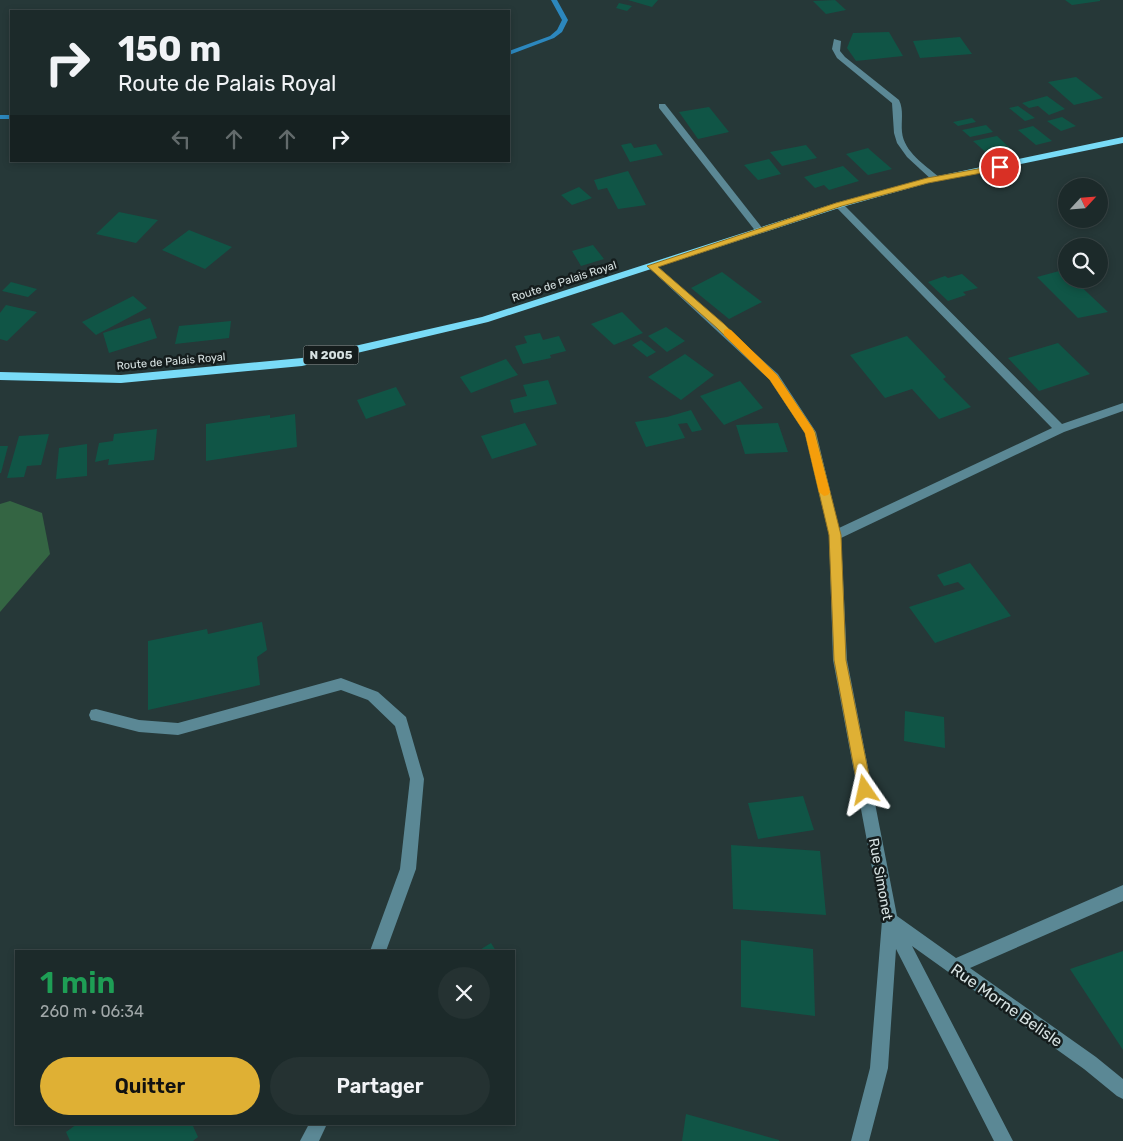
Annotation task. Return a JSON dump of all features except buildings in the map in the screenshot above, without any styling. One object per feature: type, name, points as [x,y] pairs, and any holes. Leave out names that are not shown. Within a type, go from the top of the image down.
[{"type":"main road","name":"Route de Palais Royal","points":[[0,376],[121,379],[302,362],[484,320],[839,205],[936,179],[1123,140]]},
{"type":"street","points":[[837,41],[837,54],[896,102],[899,110],[899,138],[913,157],[936,179]]},
{"type":"street","points":[[662,106],[760,231]]},
{"type":"street","points":[[839,205],[1060,429]]},
{"type":"street","name":"Rue Simonet","points":[[652,266],[774,377],[810,432],[835,535],[840,660],[890,921],[879,1068],[860,1141]]},
{"type":"street","points":[[835,535],[1060,429],[1123,408]]},
{"type":"street","points":[[96,715],[139,726],[178,729],[341,684],[373,696],[401,722],[417,779],[408,869],[378,950]]},
{"type":"street","points":[[954,967],[1123,893]]},
{"type":"street","points":[[890,921],[1004,1141]]},
{"type":"street","name":"Rue Morne Belisle","points":[[890,921],[1090,1063],[1123,1090]]},
{"type":"street","points":[[309,1141],[317,1125]]},
{"type":"green space","points":[[10,501],[42,513],[50,554],[0,612],[0,504]]},
{"type":"waterway","points":[[510,53],[552,37],[560,31],[565,20],[554,0]]},
{"type":"waterway","points":[[0,117],[10,117]]},
{"type":"slow traffic","points":[[727,333],[774,377],[810,432],[824,492]]},
{"type":"route","points":[[865,790],[840,660],[835,535],[810,432],[774,377],[652,266],[839,205],[927,181],[1000,167]]}]
